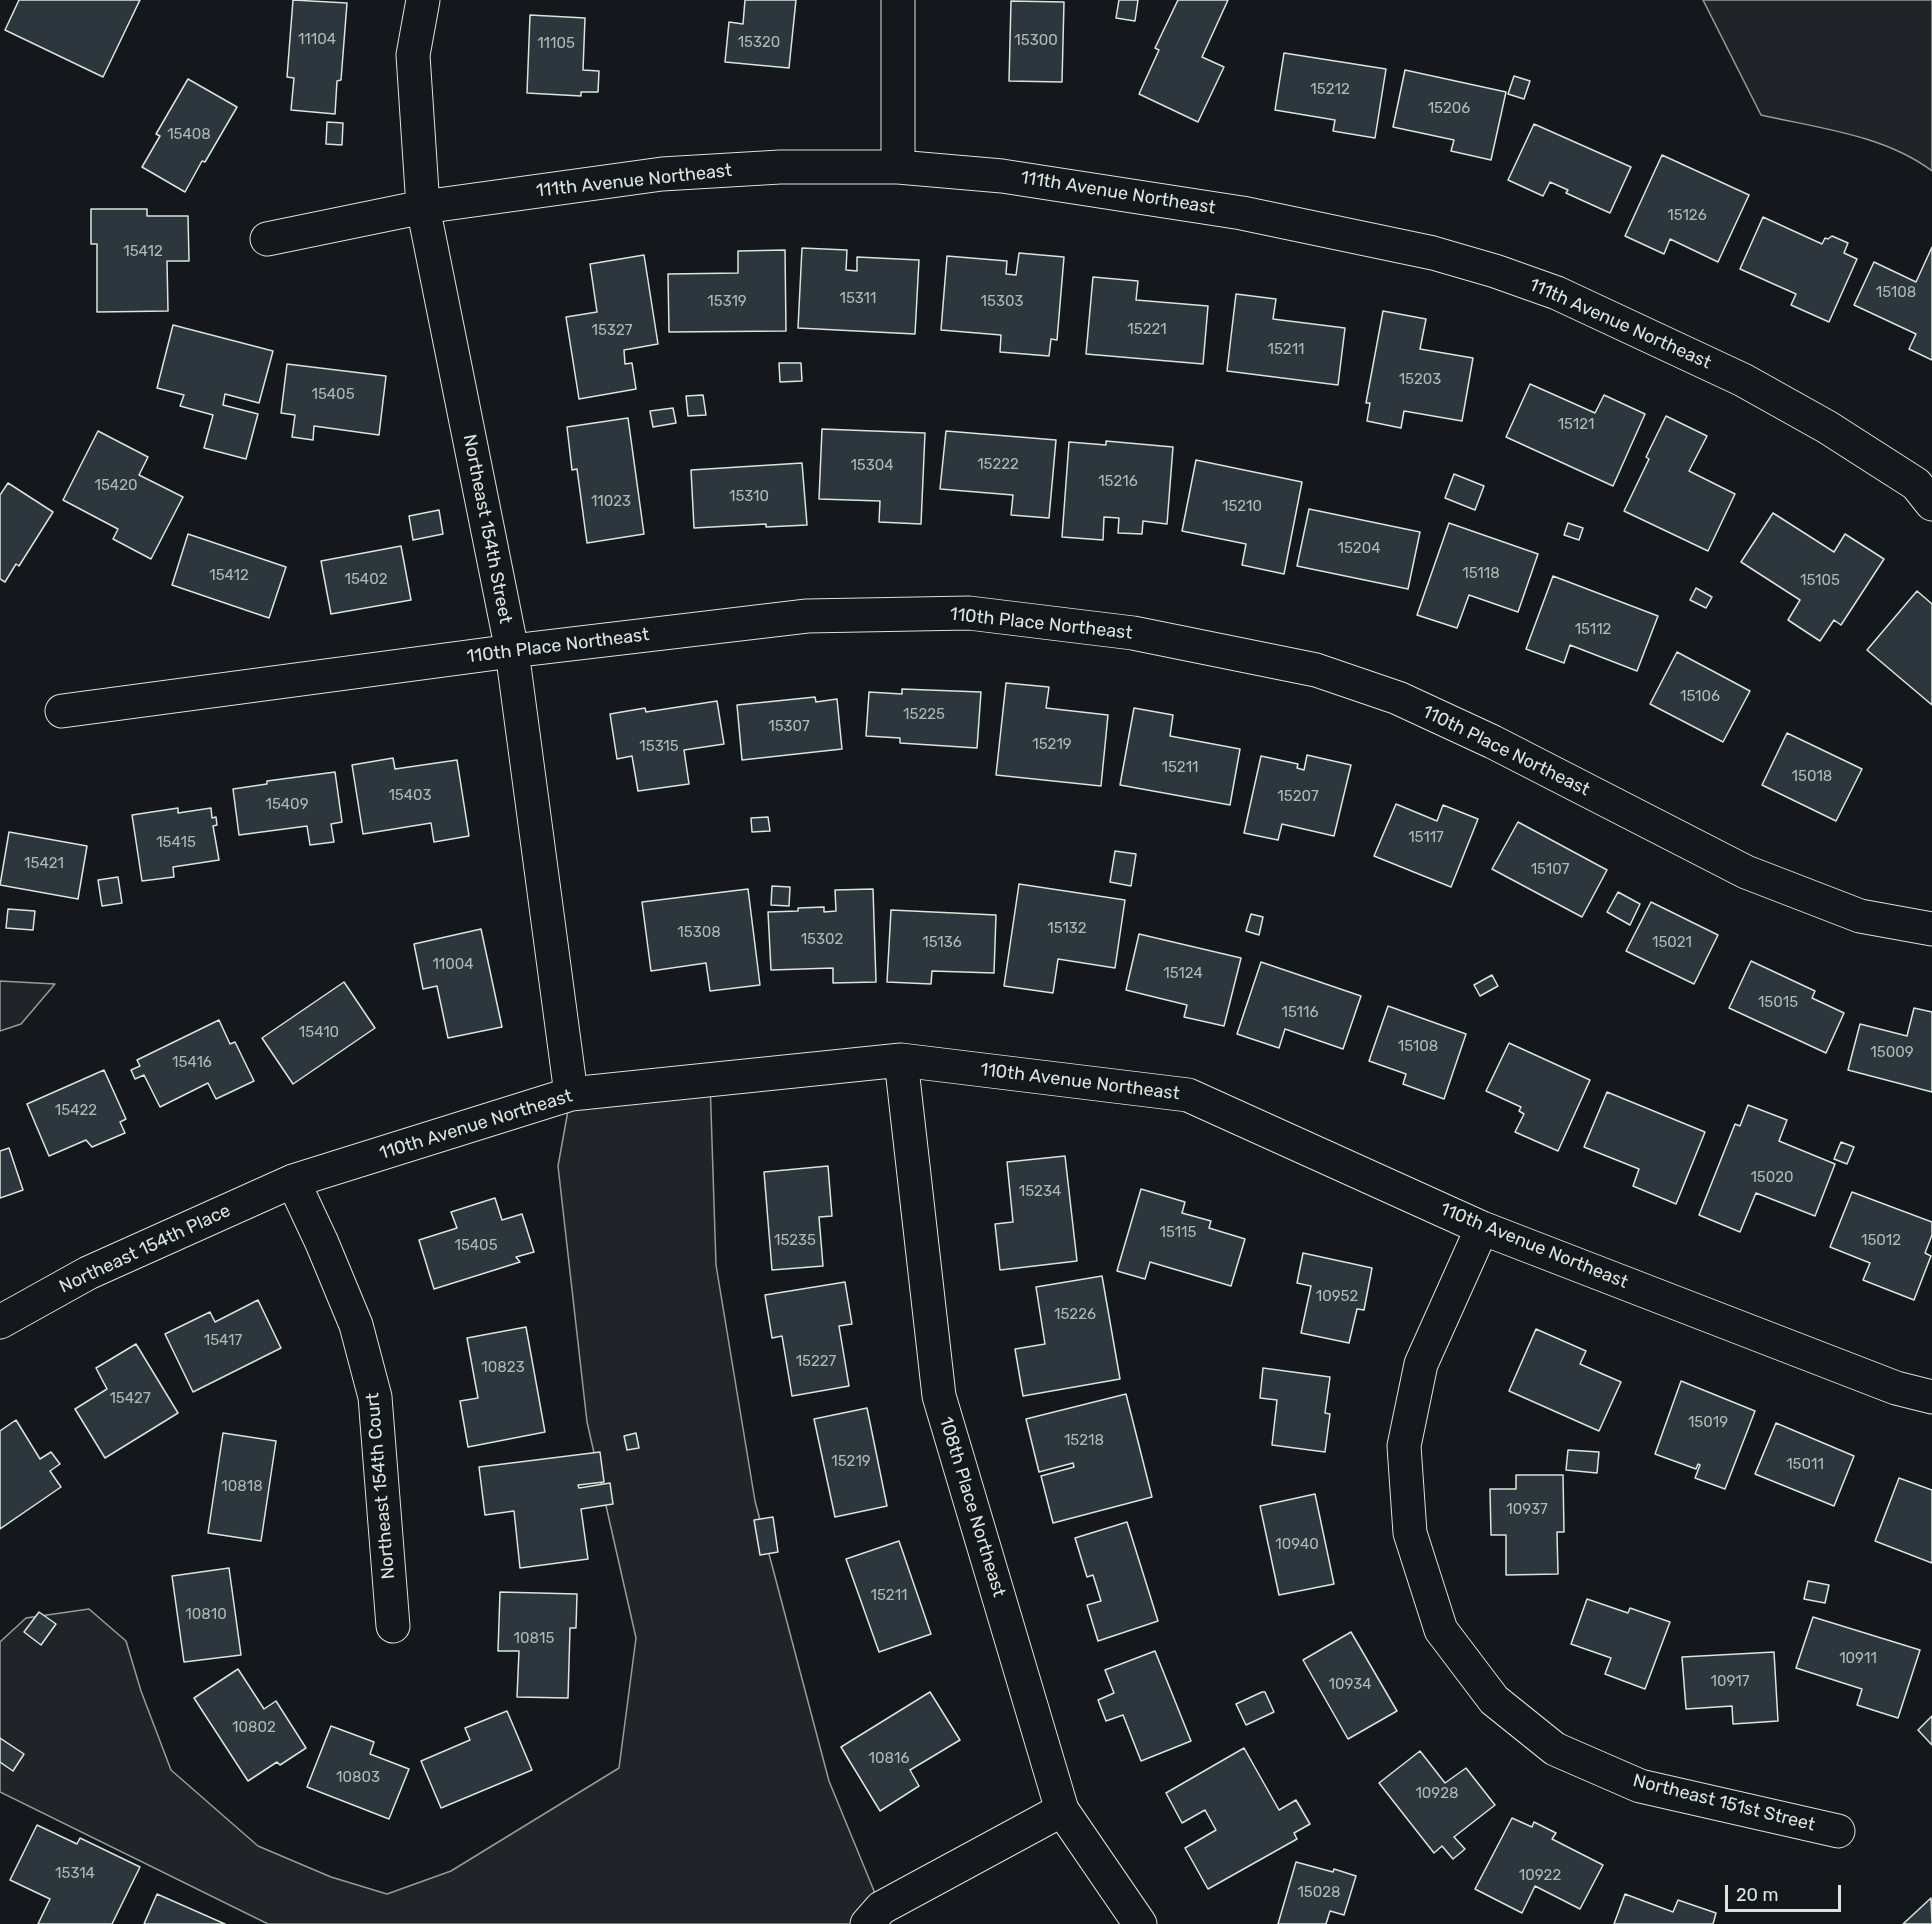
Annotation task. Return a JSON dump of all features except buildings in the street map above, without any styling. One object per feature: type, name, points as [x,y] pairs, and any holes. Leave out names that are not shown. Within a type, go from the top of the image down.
[{"type":"street","name":"Northeast 154th Street","points":[[423,0],[413,55],[423,207],[512,651],[570,1094]]},
{"type":"street","points":[[898,0],[898,167]]},
{"type":"street","name":"111th Avenue Northeast","points":[[267,239],[423,207],[662,174],[780,167],[898,167],[1002,176],[1242,213],[1433,253],[1495,271],[1557,293],[1743,380],[1827,427],[1924,494]]},
{"type":"street","name":"110th Place Northeast","points":[[62,711],[512,651],[807,616],[969,613],[1133,633],[1317,670],[1398,698],[1492,742],[1746,872],[1860,916],[1932,929]]},
{"type":"street","name":"110th Avenue Northeast","points":[[292,1181],[570,1094],[901,1060],[1188,1095],[1482,1228],[1896,1388],[1932,1397]]},
{"type":"street","name":"108th Place Northeast","points":[[901,1060],[939,1396],[1062,1810],[1140,1924]]},
{"type":"street","name":"Northeast 154th Place","points":[[0,1322],[88,1273],[292,1181]]},
{"type":"street","name":"Northeast 154th Court","points":[[292,1181],[322,1243],[356,1325],[375,1397],[393,1626]]},
{"type":"street","name":"Northeast 151st Street","points":[[1482,1228],[1421,1364],[1404,1446],[1410,1533],[1441,1630],[1494,1700],[1555,1749],[1640,1786],[1838,1831]]},
{"type":"street","points":[[867,1924],[882,1908],[1062,1810]]},
{"type":"shaded area","points":[[1703,0],[1932,0],[1932,171],[1893,149],[1872,141],[1761,115]]},
{"type":"shaded area","points":[[0,981],[55,984],[21,1024],[0,1031]]},
{"type":"shaded area","points":[[710,1080],[716,1265],[755,1501],[829,1781],[881,1908],[867,1924],[268,1924],[0,1792],[0,1642],[26,1618],[89,1609],[126,1641],[141,1691],[171,1770],[258,1846],[331,1877],[387,1894],[451,1871],[619,1768],[636,1638],[587,1422],[558,1166],[571,1094]]}]
